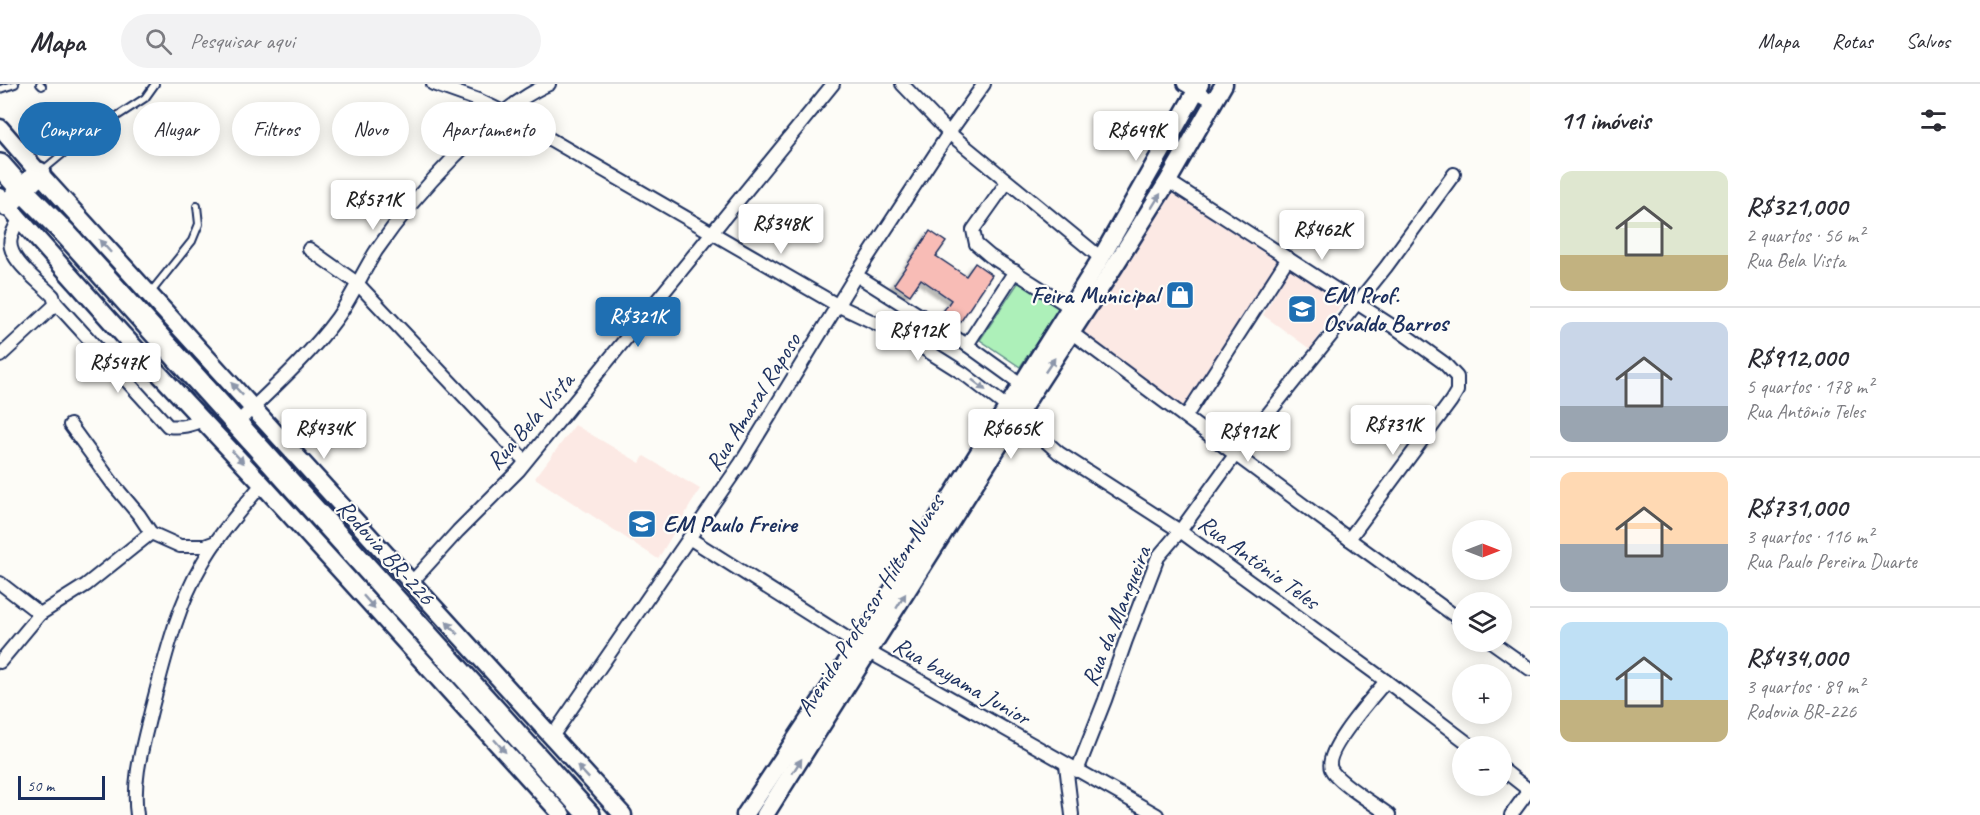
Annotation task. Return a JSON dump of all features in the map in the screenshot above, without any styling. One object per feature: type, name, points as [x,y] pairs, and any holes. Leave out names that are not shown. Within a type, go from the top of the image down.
[{"type":"highway","name":"Rodovia BR-226","points":[[0,165],[66,234],[589,815]]},
{"type":"highway","points":[[9,207],[39,173]]},
{"type":"main road","name":"Avenida Professor Hilton Nunes","points":[[765,815],[864,649],[1026,389],[1108,262],[1168,181],[1224,84]]},
{"type":"main road","name":"Avenida Professor Hilton Nunes","points":[[1108,262],[1193,86]]},
{"type":"main road","points":[[0,128],[623,815]]},
{"type":"main road","points":[[9,207],[562,815]]},
{"type":"main road","name":"Avenida Professor Hilton Nunes","points":[[1026,389],[1072,333],[1077,311]]},
{"type":"main road","name":"Avenida Professor Hilton Nunes","points":[[745,815],[864,649]]},
{"type":"street","name":"Rua Antônio Teles","points":[[433,84],[482,102]]},
{"type":"street","points":[[519,102],[549,84]]},
{"type":"street","name":"Rua Bela Vista","points":[[411,583],[525,461],[833,84]]},
{"type":"street","points":[[902,84],[949,133],[1108,262]]},
{"type":"street","name":"Rua Amaral Raposo","points":[[551,738],[741,463],[856,275],[984,84]]},
{"type":"street","points":[[1193,86],[1213,101]]},
{"type":"street","name":"Rua Antônio Teles","points":[[556,143],[837,305],[907,338],[964,374],[1059,453],[1180,531],[1458,736]]},
{"type":"street","points":[[236,424],[337,318],[377,250],[414,202],[458,156]]},
{"type":"street","name":"Rua da Mangueira","points":[[1072,815],[1071,768],[1105,700],[1158,557],[1180,531],[1235,455],[1386,267],[1454,174]]},
{"type":"street","points":[[1168,181],[1397,329],[1454,372],[1458,385],[1451,401],[1349,539]]},
{"type":"street","points":[[1007,182],[973,230],[973,237],[981,250],[1077,311]]},
{"type":"street","points":[[9,207],[11,249],[18,261],[48,291],[55,302],[168,426],[189,426],[203,420]]},
{"type":"street","points":[[309,249],[357,283],[525,461]]},
{"type":"street","points":[[1186,416],[1288,258]]},
{"type":"street","points":[[967,345],[1015,271]]},
{"type":"street","points":[[856,275],[967,345],[1026,389]]},
{"type":"street","points":[[0,356],[54,306],[55,302]]},
{"type":"street","points":[[907,338],[922,316]]},
{"type":"street","points":[[1072,333],[1452,614]]},
{"type":"street","points":[[70,425],[113,484],[139,514],[151,533],[180,546],[205,546],[216,542]]},
{"type":"street","points":[[137,815],[135,800],[139,769],[161,674],[193,580],[216,542],[262,484]]},
{"type":"street","points":[[0,662],[40,614],[86,585],[151,533]]},
{"type":"street","name":"Rua bayama Junior","points":[[689,538],[864,649],[1157,815]]},
{"type":"street","points":[[0,583],[40,614]]},
{"type":"street","points":[[1506,652],[1530,669]]},
{"type":"street","points":[[1386,681],[1340,740],[1332,753],[1330,764],[1335,774],[1346,784],[1389,815]]},
{"type":"street","points":[[1511,815],[1530,790],[1512,776]]},
{"type":"lane","points":[[0,89],[15,84]]},
{"type":"lane","points":[[121,114],[145,98],[155,84]]},
{"type":"lane","points":[[39,173],[60,156]]},
{"type":"lane","points":[[150,294],[192,241],[199,224],[197,206]]},
{"type":"shaded area","name":"Feira Municipal","points":[[1170,186],[1282,259],[1185,411],[1078,332]]},
{"type":"shaded area","name":"EM Prof. Osvaldo Barros","points":[[1290,268],[1343,303],[1310,349],[1263,315]]},
{"type":"shaded area","name":"EM Paulo Freire","points":[[575,425],[640,463],[644,456],[700,489],[658,559],[535,478]]},
{"type":"green space","points":[[1020,280],[1060,307],[1020,367],[980,340]]},
{"type":"building","points":[[930,231],[946,242],[936,256],[966,276],[975,263],[992,275],[959,324],[942,313],[951,300],[921,279],[910,295],[894,284]]},
{"type":"place","name":"Feira Municipal","points":[[1180,295]]},
{"type":"place","name":"EM Prof. Osvaldo Barros","points":[[1302,309]]},
{"type":"place","name":"EM Paulo Freire","points":[[642,524]]}]
